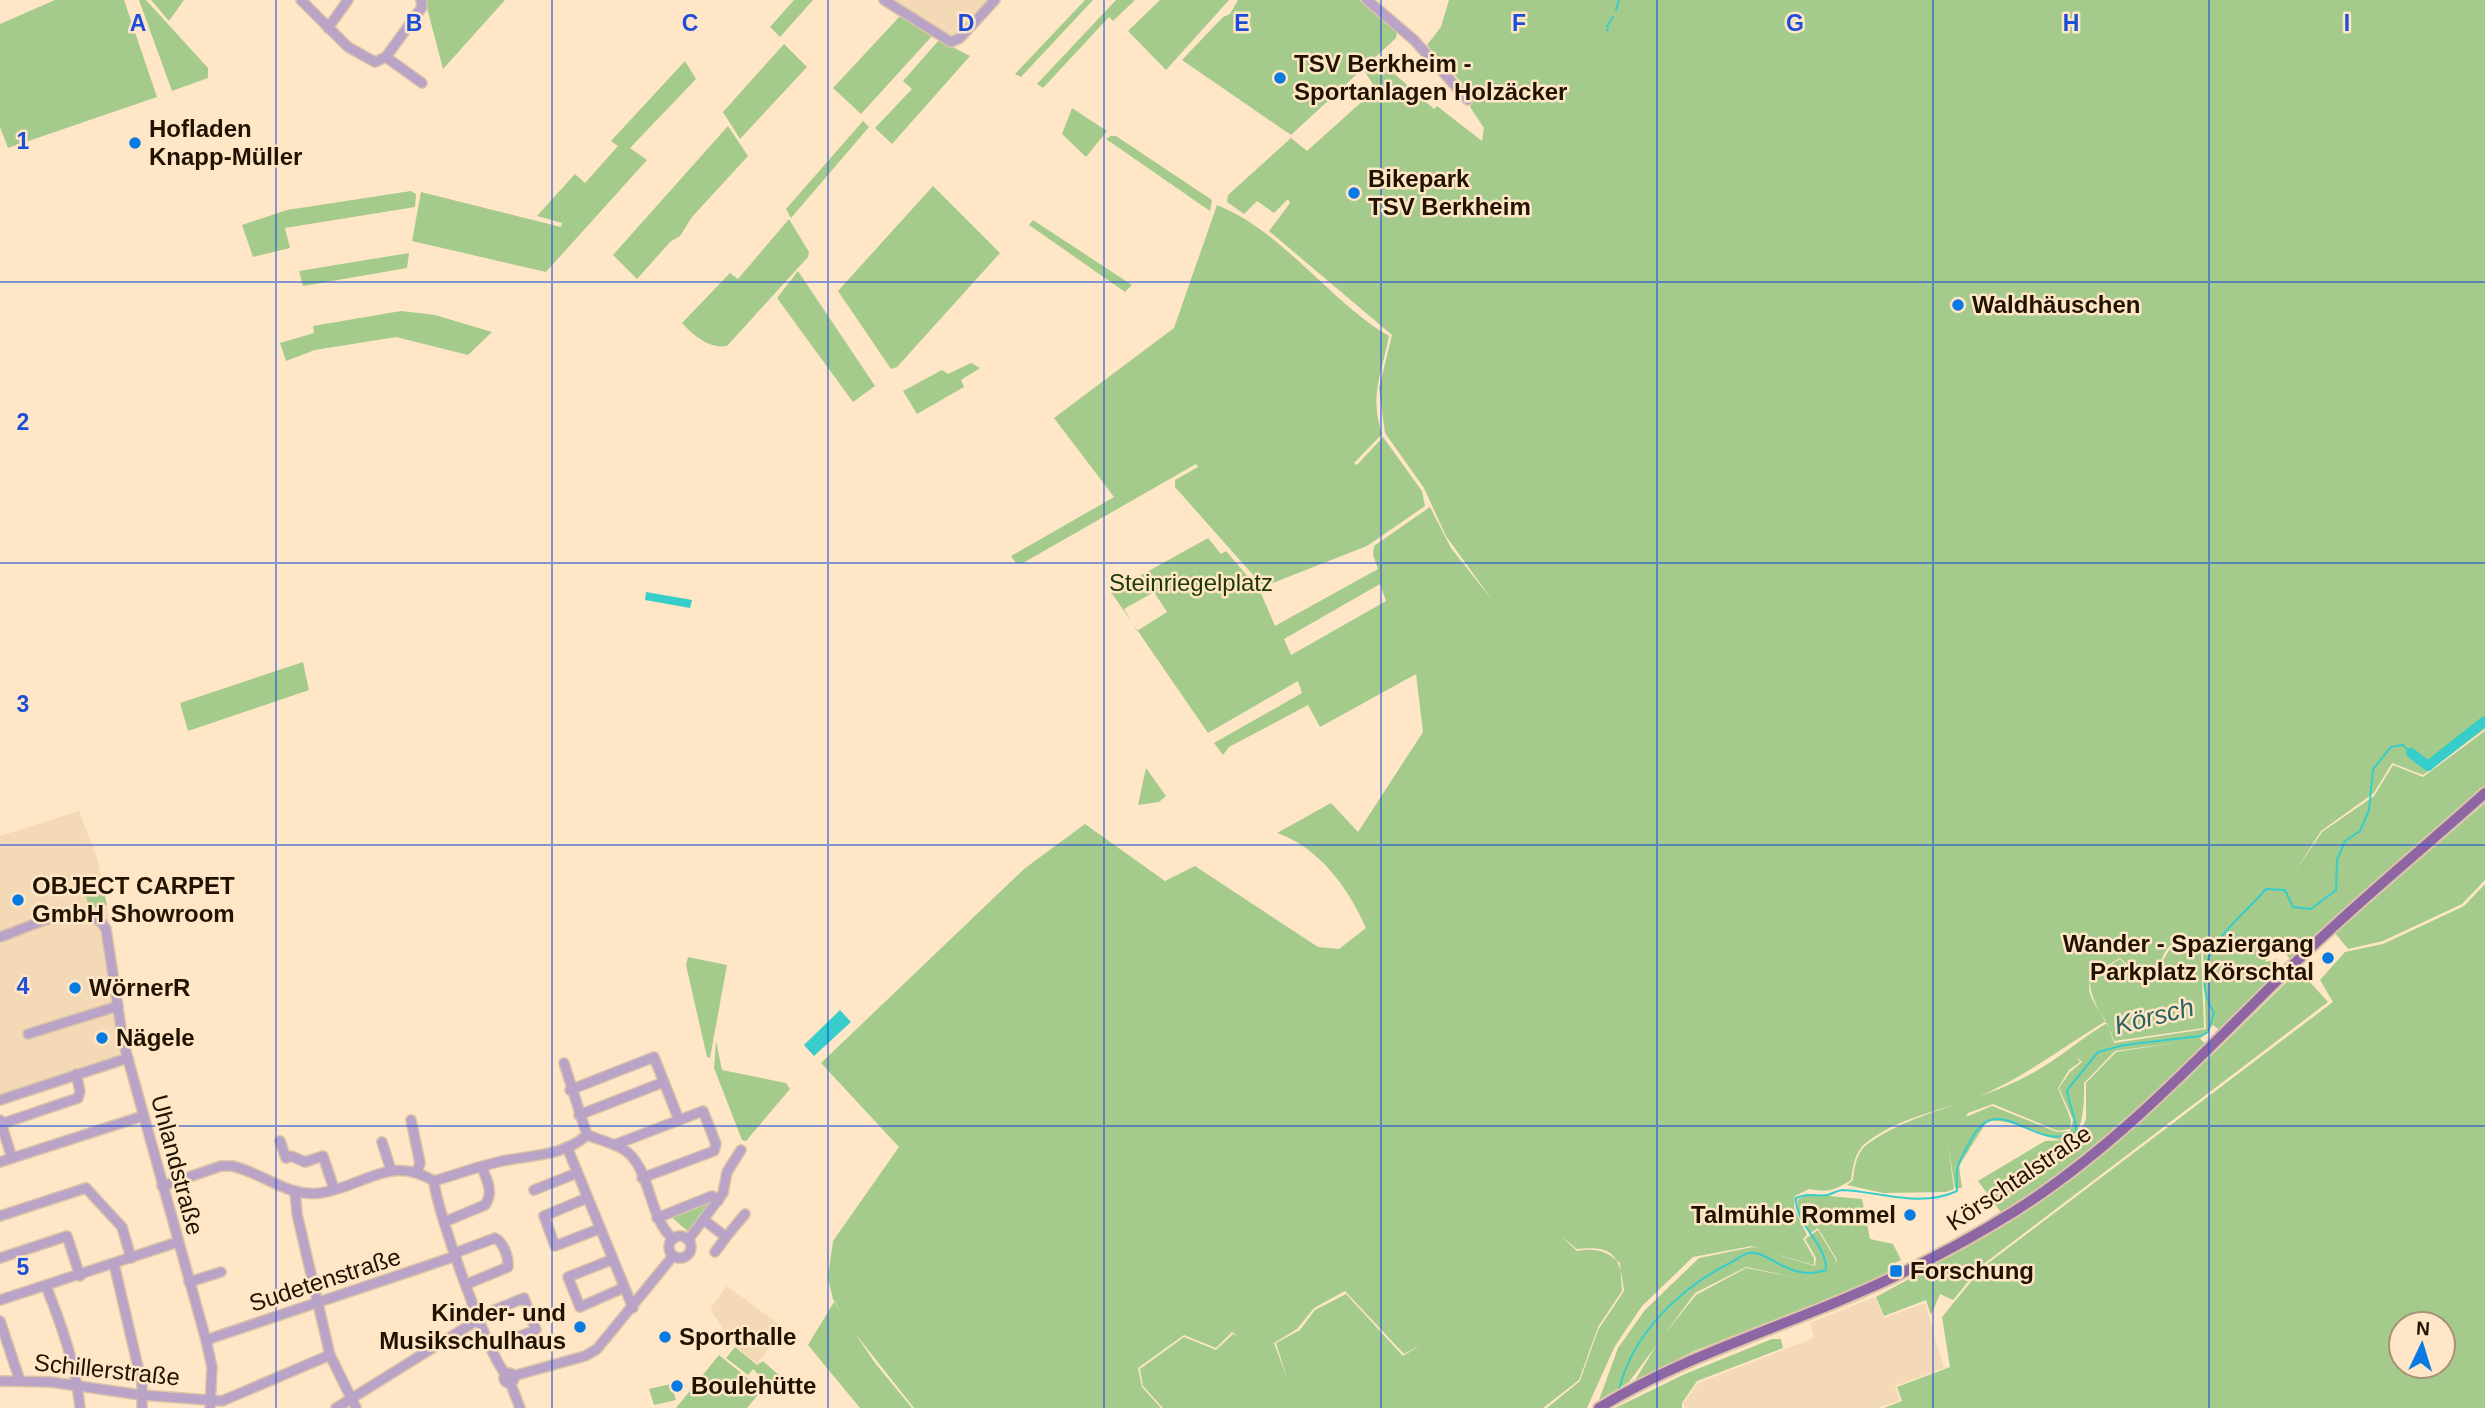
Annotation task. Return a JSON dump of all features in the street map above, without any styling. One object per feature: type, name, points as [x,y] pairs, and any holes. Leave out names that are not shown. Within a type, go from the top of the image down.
[{"type":"main road","name":"Körschtalstraße","points":[[1600,1408],[1631,1388],[1696,1357],[1840,1301],[1906,1271],[1978,1233],[2065,1177],[2112,1140],[2329,931],[2485,793]]},
{"type":"street","points":[[301,0],[348,47],[373,62],[386,57],[422,7],[421,0]]},
{"type":"street","points":[[328,28],[348,0]]},
{"type":"street","points":[[884,0],[951,42],[960,38],[995,0]]},
{"type":"street","points":[[1367,0],[1414,40],[1468,100]]},
{"type":"street","points":[[386,57],[422,83]]},
{"type":"street","name":"Uhlandstraße","points":[[0,937],[84,913],[97,918],[109,937],[128,1058],[206,1339],[212,1367],[210,1404]]},
{"type":"street","points":[[28,1034],[118,1006]]},
{"type":"street","points":[[570,1090],[654,1057],[679,1120]]},
{"type":"street","points":[[0,1100],[128,1058]]},
{"type":"street","points":[[564,1063],[570,1090],[587,1135],[614,1146],[634,1160],[657,1218],[673,1239]]},
{"type":"street","points":[[12,1158],[0,1122],[78,1098],[80,1091],[76,1074]]},
{"type":"street","points":[[579,1115],[664,1082]]},
{"type":"street","points":[[614,1146],[703,1111],[716,1144],[714,1151],[642,1178]]},
{"type":"street","points":[[0,1162],[143,1116]]},
{"type":"street","points":[[411,1120],[420,1163],[417,1172]]},
{"type":"street","points":[[162,1186],[220,1166],[248,1170],[295,1192],[307,1194],[334,1189],[391,1170],[417,1172],[434,1181],[482,1167],[540,1156],[567,1147],[587,1135]]},
{"type":"street","points":[[280,1141],[286,1158],[291,1156],[305,1162],[323,1156],[334,1189]]},
{"type":"street","points":[[382,1142],[391,1170]]},
{"type":"street","points":[[567,1147],[611,1260],[633,1308]]},
{"type":"street","points":[[688,1240],[718,1201],[727,1172],[741,1150]]},
{"type":"street","points":[[444,1222],[485,1205],[491,1190],[482,1167]]},
{"type":"street","points":[[534,1190],[577,1173]]},
{"type":"street","points":[[434,1181],[455,1255],[491,1347],[510,1377],[520,1408]]},
{"type":"street","points":[[0,1216],[86,1188],[122,1227],[131,1258]]},
{"type":"street","points":[[295,1192],[316,1304],[330,1355],[356,1408]]},
{"type":"street","points":[[657,1218],[712,1196],[718,1201]]},
{"type":"street","points":[[587,1198],[544,1216],[555,1246],[599,1229]]},
{"type":"street","points":[[715,1252],[745,1214]]},
{"type":"street","points":[[704,1220],[726,1237]]},
{"type":"street","points":[[0,1258],[66,1236],[80,1276]]},
{"type":"street","points":[[679,1236],[688,1240],[691,1247],[688,1254],[682,1258],[673,1256],[669,1246],[673,1239],[679,1236]]},
{"type":"street","name":"Sudetenstraße","points":[[206,1339],[316,1304],[455,1255],[495,1238],[501,1242],[509,1261],[508,1266],[467,1284]]},
{"type":"street","points":[[0,1300],[178,1242]]},
{"type":"street","points":[[510,1377],[586,1356],[597,1349],[673,1256]]},
{"type":"street","points":[[611,1260],[568,1278],[580,1307],[623,1288]]},
{"type":"street","points":[[114,1264],[133,1335],[142,1384],[142,1408]]},
{"type":"street","points":[[190,1282],[221,1272]]},
{"type":"street","points":[[46,1286],[64,1334],[78,1385],[80,1408]]},
{"type":"street","points":[[336,1408],[480,1317],[524,1298],[536,1330],[491,1347]]},
{"type":"street","points":[[0,1321],[20,1381]]},
{"type":"street","name":"Schillerstraße","points":[[0,1381],[78,1385],[210,1404],[235,1398],[330,1355]]},
{"type":"shaded area","points":[[891,0],[991,0],[958,35],[951,38]]},
{"type":"shaded area","points":[[79,811],[97,858],[103,887],[85,892],[89,909],[107,905],[122,1022],[130,1054],[0,1094],[0,836]]},
{"type":"shaded area","points":[[727,1286],[784,1328],[757,1364],[735,1346],[710,1309]]},
{"type":"shaded area","points":[[1875,1297],[1884,1318],[1925,1303],[1944,1368],[1895,1386],[1900,1400],[1878,1408],[1685,1408],[1683,1404],[1698,1383],[1814,1338],[1810,1323]]},
{"type":"green space","points":[[55,0],[124,0],[157,97],[8,148],[0,127],[0,24]]},
{"type":"green space","points":[[139,0],[146,0],[208,68],[208,78],[172,91]]},
{"type":"green space","points":[[151,0],[184,0],[169,21]]},
{"type":"green space","points":[[425,0],[505,0],[443,69]]},
{"type":"green space","points":[[794,0],[813,0],[780,37],[770,27]]},
{"type":"green space","points":[[1085,0],[1093,0],[1021,77],[1015,74]]},
{"type":"green space","points":[[1116,0],[1135,0],[1113,21],[1109,17],[1043,88],[1037,84]]},
{"type":"green space","points":[[1160,0],[1229,0],[1166,70],[1128,31]]},
{"type":"green space","name":"TSV Berkheim - Sportanlagen Holzäcker","points":[[1238,0],[1360,0],[1397,32],[1396,38],[1291,135],[1182,60],[1223,17],[1230,14]]},
{"type":"green space","name":"Steinriegelplatz","points":[[1449,0],[2485,0],[2485,729],[2423,775],[2392,763],[2374,793],[2321,831],[2294,873],[2322,832],[2374,796],[2393,765],[2423,777],[2485,731],[2485,787],[2290,959],[2280,947],[2270,953],[2265,962],[2277,959],[2281,968],[2219,1030],[2213,1025],[2200,1039],[2206,1044],[2090,1153],[2003,1215],[1978,1181],[2045,1141],[2068,1140],[2081,1131],[2086,1119],[2086,1083],[2116,1052],[2174,1043],[2115,1051],[2084,1083],[2082,1114],[2077,1132],[2067,1139],[2055,1139],[2006,1122],[1987,1121],[1959,1166],[1962,1188],[1955,1188],[1948,1144],[1954,1189],[1946,1192],[1883,1193],[1847,1185],[1853,1180],[1859,1155],[1869,1143],[1905,1123],[1966,1101],[1908,1120],[1880,1133],[1867,1142],[1857,1154],[1851,1180],[1831,1190],[1809,1189],[1795,1196],[1794,1208],[1807,1235],[1803,1239],[1814,1258],[1814,1265],[1775,1254],[1815,1266],[1816,1258],[1805,1239],[1818,1230],[1836,1260],[1834,1264],[1837,1260],[1818,1228],[1810,1233],[1797,1209],[1798,1199],[1808,1194],[1862,1199],[1870,1239],[1893,1244],[1901,1260],[1889,1266],[1892,1274],[1694,1351],[1634,1382],[1657,1344],[1629,1382],[1599,1400],[1618,1348],[1645,1310],[1699,1258],[1753,1247],[1761,1249],[1752,1246],[1693,1257],[1642,1306],[1615,1346],[1587,1408],[1547,1408],[1580,1381],[1598,1330],[1624,1291],[1621,1271],[1622,1291],[1598,1327],[1579,1380],[1543,1408],[1163,1408],[1143,1386],[1140,1369],[1184,1337],[1216,1350],[1233,1334],[1238,1337],[1232,1332],[1216,1348],[1184,1335],[1138,1368],[1142,1387],[1161,1408],[914,1408],[847,1323],[833,1299],[828,1278],[833,1241],[899,1147],[821,1063],[1024,869],[1085,824],[1165,881],[1195,866],[1318,947],[1339,949],[1366,928],[1359,913],[1341,884],[1319,859],[1306,848],[1277,833],[1331,803],[1358,832],[1423,732],[1416,674],[1320,727],[1308,705],[1229,747],[1223,755],[1214,743],[1302,693],[1298,681],[1208,733],[1138,631],[1167,612],[1154,592],[1124,609],[1132,622],[1111,592],[1208,538],[1221,554],[1226,551],[1260,591],[1275,626],[1378,569],[1373,555],[1374,546],[1430,507],[1451,548],[1493,601],[1446,536],[1424,488],[1385,433],[1379,388],[1392,335],[1269,231],[1290,203],[1288,199],[1274,213],[1257,201],[1244,214],[1227,202],[1228,195],[1291,138],[1307,151],[1376,89],[1365,72],[1379,60],[1434,109],[1437,106],[1482,141],[1484,128],[1470,107],[1474,96],[1427,45],[1441,27]],"holes":[[[1380,584],[1386,601],[1291,655],[1284,639]],[[2185,940],[2198,942],[2203,950],[2206,1029],[2114,1043],[2109,1029],[2114,1041],[2204,1028],[2201,950],[2197,943],[2180,941],[2154,970],[2147,970],[2161,962],[2166,950],[2174,943],[2179,941]],[[2120,958],[2131,968],[2138,970],[2130,970],[2120,959],[2099,972],[2090,983],[2100,1013],[2092,999],[2089,984],[2098,972]],[[2106,1023],[2037,1070],[2008,1085],[1988,1093],[1969,1100],[2030,1070]],[[2076,1056],[2082,1062],[2070,1072],[2059,1088],[2073,1120],[2070,1131],[2057,1132],[1992,1106],[1966,1117],[1968,1113],[1993,1104],[2058,1131],[2070,1129],[2071,1120],[2058,1088],[2069,1070],[2080,1062]],[[1561,1236],[1577,1249],[1607,1251],[1616,1260],[1600,1251],[1577,1251]],[[1746,1267],[1799,1278],[1746,1268],[1696,1295],[1664,1335],[1695,1293]],[[1345,1291],[1404,1354],[1421,1345],[1403,1356],[1346,1294],[1315,1310],[1300,1330],[1276,1343],[1287,1378],[1274,1343],[1297,1329],[1314,1308]]]},
{"type":"green space","points":[[901,15],[932,36],[861,114],[833,88]]},
{"type":"green space","points":[[939,40],[970,56],[892,144],[875,128],[912,89],[903,81]]},
{"type":"green space","points":[[784,44],[807,67],[740,139],[723,112]]},
{"type":"green space","points":[[685,61],[696,79],[630,148],[647,160],[546,272],[412,241],[421,192],[561,227],[562,223],[537,216],[575,174],[585,183],[618,146],[611,141]]},
{"type":"green space","points":[[1072,108],[1107,131],[1086,157],[1062,134]]},
{"type":"green space","points":[[863,121],[869,127],[791,218],[786,209]]},
{"type":"green space","points":[[728,126],[748,156],[692,217],[680,236],[670,242],[637,279],[613,255]]},
{"type":"green space","points":[[1116,136],[1212,200],[1210,211],[1106,139]]},
{"type":"green space","points":[[933,186],[1000,253],[897,367],[891,369],[838,291]]},
{"type":"green space","points":[[411,191],[416,194],[415,207],[285,228],[290,248],[253,257],[242,225],[287,210]]},
{"type":"green space","points":[[1217,205],[1264,232],[1346,305],[1389,336],[1377,395],[1378,420],[1382,434],[1354,463],[1357,465],[1383,437],[1422,491],[1425,506],[1367,546],[1270,584],[1261,584],[1175,487],[1175,480],[1198,467],[1196,464],[1023,563],[1016,563],[1011,556],[1114,497],[1054,418],[1174,328]]},
{"type":"green space","points":[[789,219],[809,252],[808,257],[727,346],[708,343],[691,332],[682,323],[730,273],[738,279]]},
{"type":"green space","points":[[1033,220],[1132,285],[1125,292],[1029,225]]},
{"type":"green space","points":[[409,253],[407,268],[303,286],[299,271]]},
{"type":"green space","points":[[798,271],[875,386],[853,402],[777,298]]},
{"type":"green space","points":[[401,311],[435,315],[492,332],[468,355],[396,337],[315,350],[286,361],[280,343],[314,333],[313,326]]},
{"type":"green space","points":[[971,363],[980,368],[961,380],[964,387],[917,414],[903,391],[942,370],[948,374]]},
{"type":"green space","points":[[303,662],[309,690],[188,731],[180,703]]},
{"type":"green space","points":[[1146,768],[1166,796],[1159,802],[1138,805]]},
{"type":"green space","points":[[2485,803],[2485,880],[2462,904],[2383,941],[2348,949],[2335,933]]},
{"type":"green space","points":[[2485,884],[2485,1408],[1884,1408],[1902,1401],[1897,1387],[1950,1367],[1942,1317],[1983,1267],[2333,1002],[2320,980],[2345,952],[2383,944],[2464,906]]},
{"type":"green space","points":[[103,887],[107,905],[89,909],[85,892]]},
{"type":"green space","points":[[688,957],[727,965],[710,1058],[707,1057],[686,965]]},
{"type":"green space","points":[[2299,970],[2328,1002],[1981,1266],[1953,1300],[1940,1294],[1931,1315],[1926,1300],[1884,1316],[1876,1297],[1998,1229],[2107,1150],[2236,1032]]},
{"type":"green space","points":[[716,1041],[722,1070],[786,1083],[790,1089],[746,1141],[742,1140],[714,1068]]},
{"type":"green space","points":[[712,1199],[714,1201],[690,1233],[670,1216]]},
{"type":"green space","points":[[834,1302],[875,1363],[912,1408],[860,1408],[808,1345]]},
{"type":"green space","points":[[1772,1339],[1781,1339],[1783,1348],[1697,1381],[1682,1403],[1682,1408],[1615,1408],[1685,1374]]},
{"type":"green space","points":[[735,1347],[757,1365],[763,1361],[780,1376],[771,1388],[753,1369],[748,1375],[726,1358]]},
{"type":"green space","points":[[719,1355],[762,1390],[747,1408],[676,1408]]},
{"type":"green space","points":[[671,1384],[676,1400],[654,1405],[649,1389]]},
{"type":"water","points":[[646,592],[692,600],[690,608],[645,600]]},
{"type":"water","points":[[840,1010],[851,1022],[814,1056],[804,1045]]},
{"type":"waterway","points":[[1616,10],[1619,0]]},
{"type":"waterway","points":[[1607,26],[1613,17]]},
{"type":"waterway","name":"Körsch","points":[[2411,753],[2428,766],[2485,721]]},
{"type":"waterway","name":"Körsch","points":[[1619,1390],[1625,1369],[1647,1332],[1676,1299],[1711,1273],[1749,1253],[1756,1253],[1801,1272],[1826,1270],[1822,1251],[1800,1217],[1796,1198],[1805,1195],[1827,1195],[1843,1190],[1915,1199],[1943,1196],[1957,1191],[1959,1164],[1982,1125],[1993,1119],[2006,1120],[2046,1135],[2061,1136],[2076,1131],[2067,1090],[2098,1052],[2124,1045],[2201,1036],[2208,1032],[2214,1013],[2206,993],[2204,976],[2208,959],[2216,944],[2266,889],[2285,890],[2293,907],[2311,909],[2336,890],[2337,860],[2345,841],[2360,831],[2369,810],[2373,769],[2391,747],[2403,745],[2411,753]]},
{"type":"place","name":"TSV Berkheim - Sportanlagen Holzäcker","points":[[1280,78]]},
{"type":"place","name":"Hofladen Knapp-Müller","points":[[135,143]]},
{"type":"place","name":"Bikepark TSV Berkheim","points":[[1354,193]]},
{"type":"place","name":"Waldhäuschen","points":[[1958,305]]},
{"type":"place","name":"OBJECT CARPET GmbH Showroom","points":[[18,900]]},
{"type":"place","name":"Wander - Spaziergang Parkplatz Körschtal","points":[[2328,958]]},
{"type":"place","name":"WörnerR","points":[[75,988]]},
{"type":"place","name":"Nägele","points":[[102,1038]]},
{"type":"place","name":"Talmühle Rommel","points":[[1910,1215]]},
{"type":"place","name":"Forschung","points":[[1896,1271]]},
{"type":"place","name":"Kinder- und Musikschulhaus","points":[[580,1327]]},
{"type":"place","name":"Sporthalle","points":[[665,1337]]},
{"type":"place","name":"Boulehütte","points":[[677,1386]]}]
